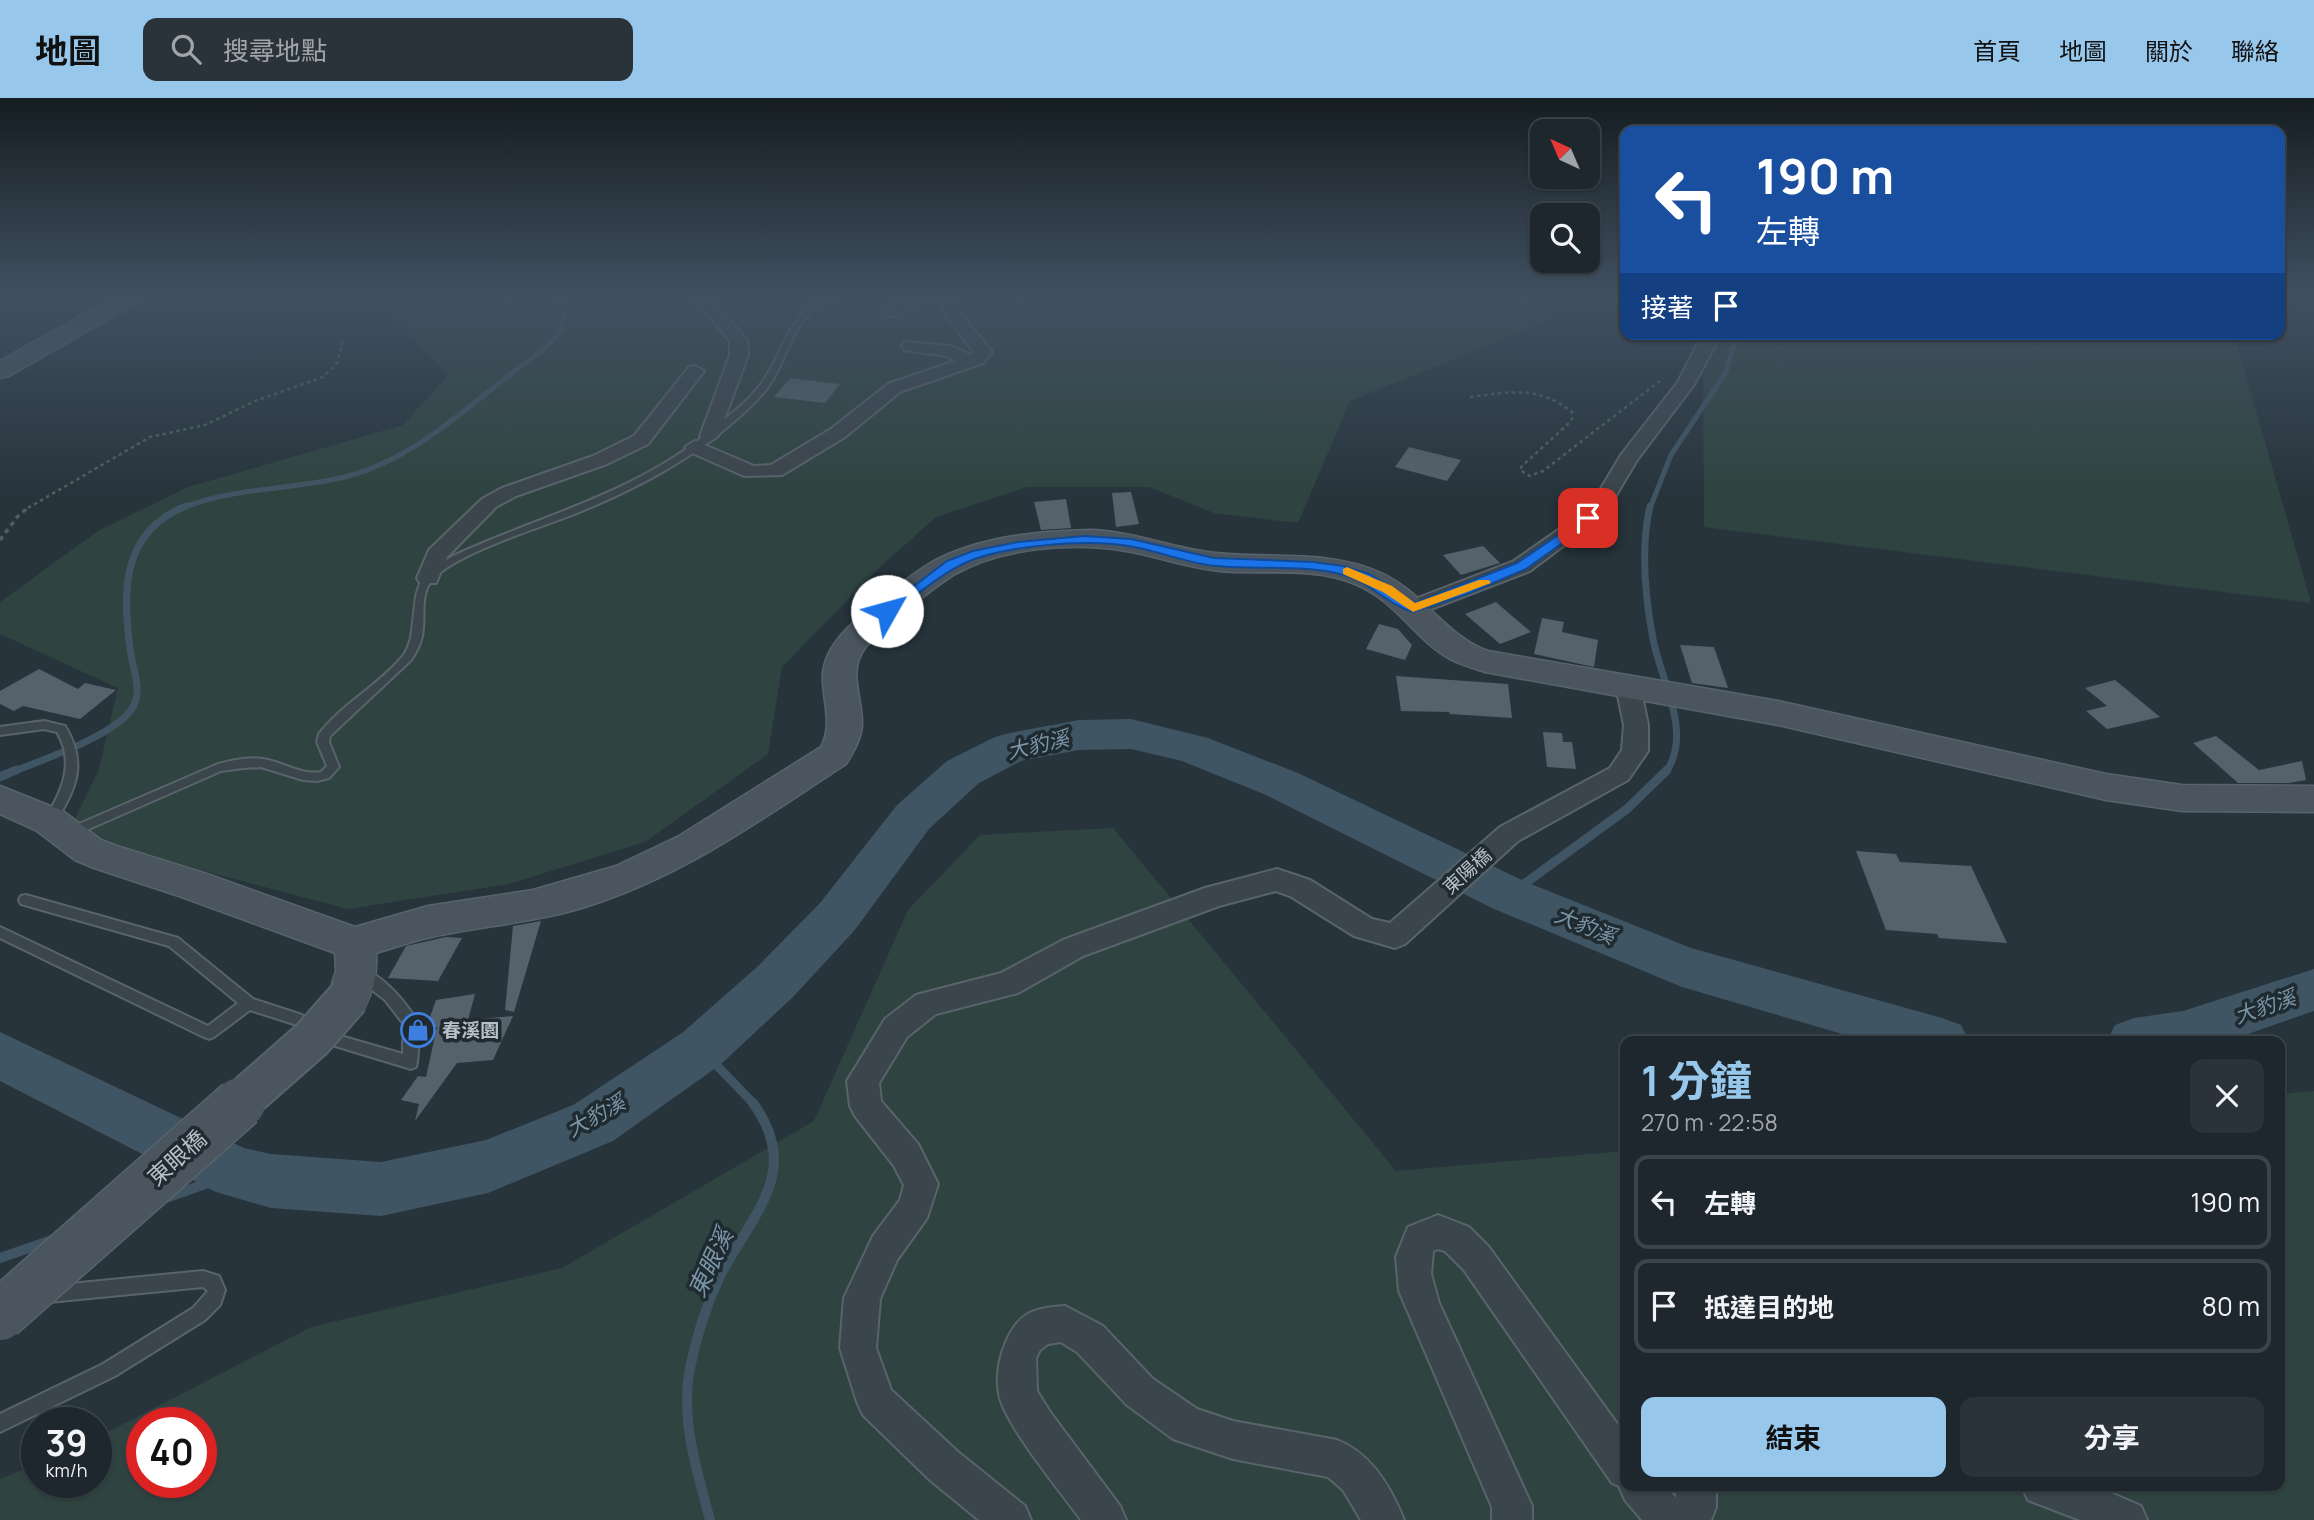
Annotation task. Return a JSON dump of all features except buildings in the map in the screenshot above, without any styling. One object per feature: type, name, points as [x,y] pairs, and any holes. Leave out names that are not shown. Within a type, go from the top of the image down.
[{"type":"street","points":[[0,372],[17,362]]},
{"type":"street","points":[[736,362],[702,442],[751,472],[775,471],[838,433],[894,388],[968,362]]},
{"type":"street","points":[[1413,608],[1463,591],[1522,566],[1588,518],[1601,505],[1636,448],[1686,383],[1697,362]]},
{"type":"street","points":[[428,578],[437,555],[489,503],[509,492],[600,460],[641,440],[695,371]]},
{"type":"street","points":[[5,801],[58,828],[107,858],[193,885],[354,970],[428,922],[533,905],[581,893],[630,876],[692,846],[834,755],[844,741],[847,724],[840,688],[841,663],[849,646],[869,625],[924,582],[952,564],[978,554],[1018,545],[1109,540],[1214,562],[1313,566],[1343,570],[1365,577],[1413,608],[1446,642],[1468,657],[1778,713],[2106,787],[2182,798],[2314,799]]},
{"type":"street","name":"東陽橋","points":[[1011,1520],[944,1466],[876,1402],[858,1348],[862,1298],[885,1248],[915,1207],[921,1184],[906,1155],[866,1106],[863,1081],[896,1028],[927,1004],[1008,984],[1073,948],[1215,896],[1277,880],[1300,888],[1364,928],[1395,936],[1509,834],[1619,774],[1635,751],[1639,688]]},
{"type":"street","name":"東眼橋","points":[[0,1315],[312,1039],[354,970]]},
{"type":"street","points":[[1512,1520],[1512,1506],[1412,1279],[1413,1253],[1420,1239],[1438,1232],[1457,1239],[1476,1258],[1620,1461]]},
{"type":"street","points":[[1106,1520],[1036,1426],[1018,1395],[1018,1358],[1027,1337],[1041,1326],[1065,1324],[1090,1339],[1140,1392],[1187,1425],[1233,1440],[1336,1458],[1357,1476],[1384,1520]]},
{"type":"street","points":[[1643,1491],[1669,1520]]},
{"type":"street","points":[[1674,1520],[1687,1519],[1696,1507],[1696,1491]]},
{"type":"street","points":[[2056,1491],[2127,1520]]},
{"type":"lane","points":[[58,828],[218,768],[241,763],[268,765],[310,778],[326,775],[333,766],[324,742],[326,734],[408,658],[415,647],[419,635],[418,602],[428,578],[452,561],[584,506],[658,471],[702,442],[745,406],[769,380],[778,362]]},
{"type":"lane","points":[[0,731],[44,725],[61,729],[68,738],[72,768],[58,828]]},
{"type":"lane","points":[[26,900],[173,942],[248,1003],[297,1019]]},
{"type":"lane","points":[[0,932],[209,1033],[248,1003]]},
{"type":"lane","points":[[337,1041],[411,1062],[410,1042],[413,1026],[401,1005],[380,985],[354,970]]},
{"type":"lane","points":[[0,1298],[203,1279],[213,1282],[216,1290],[214,1299],[199,1314],[109,1370],[0,1423]]},
{"type":"path","points":[[0,540],[18,516],[32,505],[131,446],[150,437],[205,425],[256,401],[323,377],[337,362]]},
{"type":"path","points":[[1470,397],[1536,391],[1552,397],[1572,412],[1572,419],[1567,425],[1520,470],[1536,475],[1668,376],[1691,362]]},
{"type":"green space","points":[[436,362],[1445,362],[1350,401],[1298,523],[1214,513],[1149,487],[1027,487],[936,517],[879,568],[782,667],[768,754],[645,842],[509,884],[348,909],[204,871],[69,831],[99,769],[118,688],[0,634],[0,602],[98,531],[188,487],[403,425],[448,375]]},
{"type":"green space","points":[[1703,362],[2242,362],[2311,603],[1704,527]]},
{"type":"green space","points":[[1113,828],[1396,1171],[1620,1152],[1620,1491],[2285,1491],[2285,1094],[2314,1091],[2314,1520],[0,1520],[0,1479],[21,1470],[21,1498],[112,1498],[112,1430],[126,1423],[126,1498],[217,1498],[217,1407],[156,1407],[311,1327],[562,1268],[814,1121],[908,910],[980,835]]},
{"type":"waterway","points":[[182,508],[222,496],[324,481],[368,470],[413,448],[526,362]]},
{"type":"waterway","points":[[1650,508],[1671,455],[1726,372],[1729,362]]},
{"type":"waterway","points":[[182,508],[186,506]]},
{"type":"waterway","points":[[1650,506],[1644,556],[1648,606],[1653,639],[1676,724],[1674,757],[1666,772]]},
{"type":"waterway","points":[[12,772],[96,737],[112,727],[133,707],[137,688],[128,632],[127,588],[130,567],[137,548],[148,532],[164,517],[182,508]]},
{"type":"waterway","name":"大豹溪","points":[[0,1055],[236,1173],[271,1181],[381,1189],[488,1166],[593,1123],[701,1049],[775,982],[837,917],[913,817],[963,772],[1010,748],[1079,735],[1131,734],[1193,749],[1282,784],[1509,895],[1682,966],[1925,1036]]},
{"type":"waterway","points":[[0,777],[16,770]]},
{"type":"waterway","points":[[1509,895],[1627,809],[1667,770]]},
{"type":"waterway","name":"大豹溪","points":[[2169,1036],[2183,1034],[2314,990]]},
{"type":"waterway","name":"東眼溪","points":[[701,1049],[754,1104]]},
{"type":"waterway","name":"東眼溪","points":[[710,1520],[691,1445],[687,1387],[695,1345],[711,1298],[720,1276],[758,1212],[773,1172],[773,1150],[767,1128],[753,1103]]},
{"type":"waterway","name":"大豹溪","points":[[163,1199],[236,1173]]},
{"type":"waterway","name":"大豹溪","points":[[0,1258],[52,1240]]},
{"type":"slow traffic","points":[[1347,571],[1387,589],[1413,608],[1484,583]]},
{"type":"place","name":"春溪園","points":[[418,1030]]},
{"type":"route","points":[[887,611],[952,564],[978,554],[1018,545],[1084,540],[1131,542],[1214,562],[1313,566],[1343,570],[1365,577],[1413,608],[1502,576],[1522,566],[1588,518]]}]
